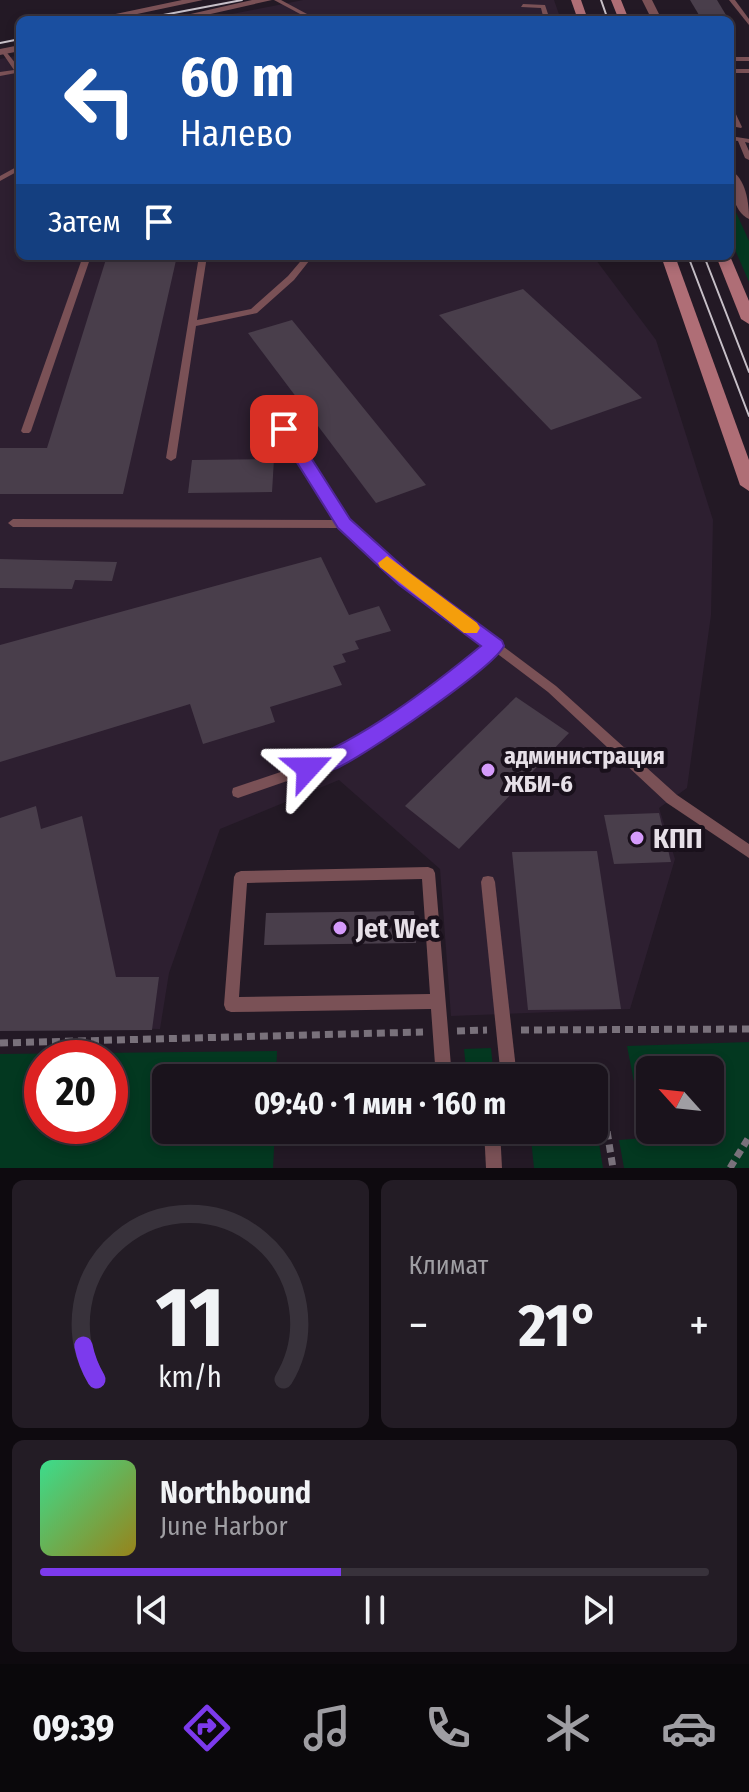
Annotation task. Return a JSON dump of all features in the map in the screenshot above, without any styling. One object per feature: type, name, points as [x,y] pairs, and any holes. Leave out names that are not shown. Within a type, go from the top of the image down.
[{"type":"main road","points":[[669,260],[749,485]]},
{"type":"main road","points":[[725,260],[749,319]]},
{"type":"street","points":[[113,16],[198,0]]},
{"type":"street","points":[[187,16],[267,0]]},
{"type":"street","points":[[734,180],[745,198],[749,215]]},
{"type":"lane","points":[[277,0],[304,14]]},
{"type":"lane","points":[[732,0],[749,23]]},
{"type":"lane","points":[[523,6],[543,6],[546,16]]},
{"type":"lane","points":[[2,51],[16,68]]},
{"type":"lane","points":[[734,116],[739,127]]},
{"type":"lane","points":[[734,128],[749,127]]},
{"type":"lane","points":[[745,141],[749,158]]},
{"type":"lane","points":[[26,431],[86,260]]},
{"type":"lane","points":[[171,458],[202,260]]},
{"type":"lane","points":[[192,324],[254,311],[291,278],[306,260]]},
{"type":"lane","points":[[284,429],[344,524],[405,579],[552,689],[672,799],[749,852]]},
{"type":"lane","points":[[13,523],[344,524]]},
{"type":"lane","points":[[238,792],[332,760],[444,688],[495,646]]},
{"type":"lane","points":[[438,1001],[231,1005],[241,877],[428,873],[438,1001],[440,1032],[443,1064]]},
{"type":"lane","points":[[488,882],[508,1064]]},
{"type":"lane","points":[[491,1144],[494,1168]]},
{"type":"path","points":[[0,1043],[504,1030],[749,1029]]},
{"type":"path","points":[[730,1168],[749,1137]]},
{"type":"path","points":[[608,1144],[613,1168]]},
{"type":"shaded area","points":[[303,0],[554,0],[560,16],[222,16]]},
{"type":"shaded area","points":[[16,56],[16,260],[596,260],[656,340],[713,520],[711,615],[687,788],[659,808],[675,859],[630,1009],[451,1016],[440,869],[339,780],[220,829],[169,973],[160,1029],[0,1026],[0,59]]},
{"type":"green space","points":[[734,208],[749,241],[749,282],[734,247]]},
{"type":"green space","points":[[749,1042],[749,1168],[624,1168],[619,1140],[636,1139],[636,1144],[724,1144],[724,1056],[636,1056],[636,1092],[627,1046]]},
{"type":"green space","points":[[491,1048],[493,1064],[466,1064],[464,1049]]},
{"type":"green space","points":[[277,1051],[277,1064],[152,1064],[152,1144],[274,1144],[273,1168],[0,1168],[0,1054],[24,1054],[24,1144],[128,1144],[128,1053]]},
{"type":"green space","points":[[532,1144],[599,1144],[603,1168],[534,1168]]},
{"type":"building","points":[[690,0],[717,0],[727,16],[700,16]]},
{"type":"building","points":[[106,260],[176,260],[123,494],[0,494],[0,448],[47,448]]},
{"type":"building","points":[[523,289],[642,398],[551,430],[439,315]]},
{"type":"building","points":[[292,320],[426,485],[376,503],[248,333]]},
{"type":"building","points":[[274,459],[272,492],[188,493],[192,460]]},
{"type":"building","points":[[321,557],[349,615],[379,606],[391,631],[355,641],[359,649],[342,654],[346,662],[333,666],[342,685],[270,707],[275,722],[203,744],[190,704],[0,762],[0,645]]},
{"type":"building","points":[[0,559],[117,562],[112,581],[75,580],[72,589],[0,588]]},
{"type":"building","name":"администрация ЖБИ-6","points":[[516,697],[569,733],[459,849],[405,806]]},
{"type":"building","points":[[36,806],[41,829],[82,816],[116,977],[159,977],[152,1030],[0,1031],[0,818]]},
{"type":"building","name":"КПП","points":[[659,813],[671,862],[614,864],[604,815]]},
{"type":"building","points":[[597,851],[621,1009],[528,1010],[512,852]]},
{"type":"building","name":"Jet Wet","points":[[414,911],[416,943],[264,945],[266,913]]},
{"type":"tram line","points":[[158,16],[242,0]]},
{"type":"tram line","points":[[601,0],[607,16]]},
{"type":"tram line","points":[[0,43],[16,40]]},
{"type":"tram line","points":[[690,260],[749,416]]},
{"type":"tram line","points":[[706,260],[749,372]]},
{"type":"slow traffic","points":[[387,563],[470,628]]},
{"type":"place","name":"администрация ЖБИ-6","points":[[488,770]]},
{"type":"place","name":"КПП","points":[[637,838]]},
{"type":"place","name":"Jet Wet","points":[[340,928]]},
{"type":"route","points":[[284,429],[344,524],[405,579],[495,646],[444,688],[332,760],[308,768]]}]
